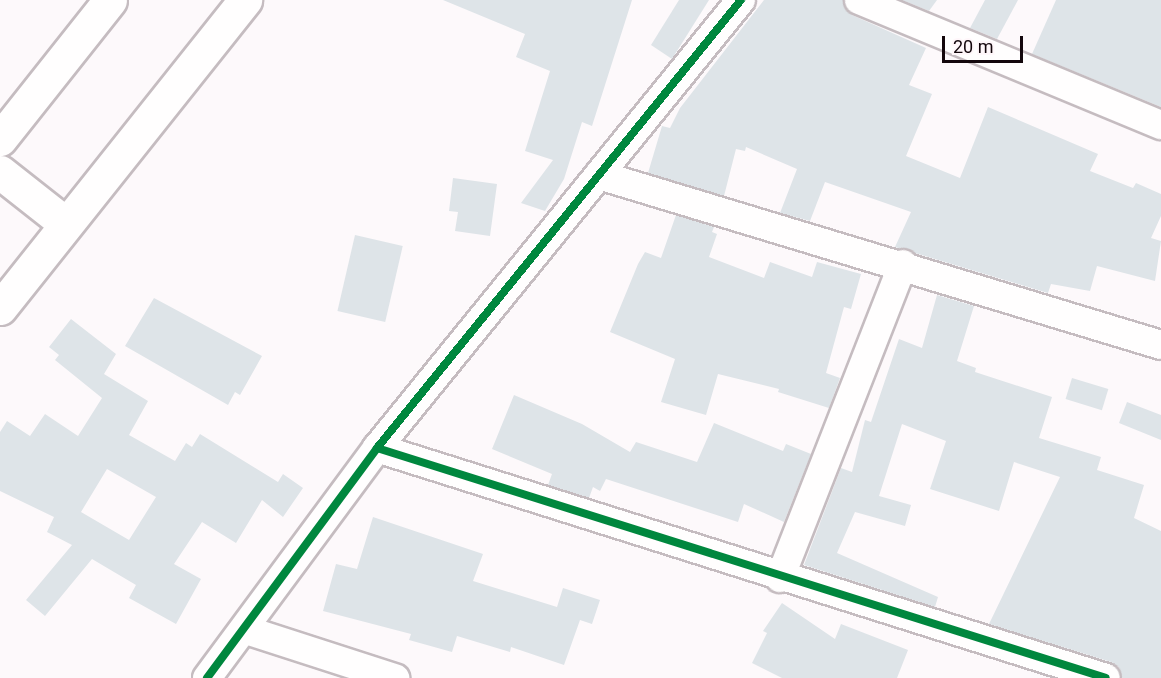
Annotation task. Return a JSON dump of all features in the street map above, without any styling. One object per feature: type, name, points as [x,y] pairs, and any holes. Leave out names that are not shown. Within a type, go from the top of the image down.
[{"type":"main road","points":[[0,308],[245,0]]},
{"type":"main road","points":[[0,139],[102,3]]},
{"type":"main road","points":[[0,172],[66,224]]},
{"type":"street","points":[[207,678],[246,630],[377,448],[741,0]]},
{"type":"street","points":[[859,0],[1161,125]]},
{"type":"street","points":[[599,175],[903,264],[1161,345]]},
{"type":"street","points":[[780,578],[903,264]]},
{"type":"street","points":[[377,448],[780,578],[1106,678]]},
{"type":"street","points":[[246,630],[395,678]]},
{"type":"building","points":[[443,0],[632,0],[592,126],[582,122],[564,179],[545,211],[521,203],[553,160],[525,151],[550,71],[516,57],[525,34]]},
{"type":"building","points":[[679,0],[709,0],[672,59],[651,45]]},
{"type":"building","points":[[764,0],[843,0],[852,15],[926,48],[909,85],[932,94],[906,156],[960,178],[988,107],[1098,154],[1090,171],[1133,188],[1136,183],[1161,194],[1161,216],[1151,238],[1161,241],[1155,281],[1097,266],[1090,291],[1051,284],[1048,293],[1018,284],[895,247],[911,212],[825,182],[810,221],[780,213],[797,169],[746,147],[745,151],[736,149],[724,196],[648,173],[662,126],[670,128],[680,108]]},
{"type":"building","points":[[902,0],[937,0],[929,11]]},
{"type":"building","points":[[985,0],[1018,0],[997,39],[970,28]]},
{"type":"building","points":[[1056,0],[1161,0],[1161,107],[1032,54]]},
{"type":"building","points":[[453,178],[497,184],[490,236],[455,231],[458,212],[449,211]]},
{"type":"building","points":[[676,215],[714,227],[712,232],[717,234],[709,257],[764,278],[770,262],[812,277],[817,262],[861,274],[851,309],[844,307],[826,373],[840,378],[829,408],[778,392],[779,389],[718,374],[706,415],[661,402],[675,359],[610,332],[638,264],[645,252],[661,258]]},
{"type":"building","points":[[355,235],[403,246],[385,322],[337,311]]},
{"type":"building","points":[[937,295],[974,306],[957,361],[976,368],[975,372],[1052,397],[1039,438],[1101,457],[1097,470],[1144,485],[1134,518],[1161,531],[1161,678],[1122,678],[1119,667],[1111,662],[989,624],[1060,477],[1014,462],[999,511],[930,489],[946,441],[902,424],[879,496],[911,505],[905,526],[855,512],[837,553],[938,597],[935,607],[804,565],[841,468],[852,472],[865,420],[871,422],[899,339],[922,348]]},
{"type":"building","points":[[154,298],[262,356],[240,395],[235,392],[228,405],[125,346]]},
{"type":"building","points":[[71,319],[116,354],[104,374],[148,401],[129,435],[175,461],[186,443],[192,447],[200,434],[278,482],[283,474],[303,488],[283,517],[262,500],[236,543],[202,522],[174,564],[201,579],[176,624],[129,598],[136,585],[92,559],[45,616],[26,600],[72,545],[47,532],[54,517],[0,491],[0,432],[7,421],[30,436],[45,414],[78,436],[102,398],[55,360],[59,355],[49,347]],"holes":[[[107,469],[156,497],[129,540],[81,512]]]},
{"type":"building","points":[[1072,378],[1108,389],[1102,410],[1066,399]]},
{"type":"building","points":[[514,395],[582,424],[630,452],[636,442],[697,462],[714,423],[783,451],[786,444],[811,454],[784,522],[744,504],[738,522],[606,479],[600,491],[593,487],[589,498],[548,485],[552,474],[492,449]]},
{"type":"building","points":[[1127,402],[1161,415],[1161,440],[1119,423]]},
{"type":"building","points":[[373,517],[483,554],[473,581],[557,607],[563,588],[600,600],[592,624],[580,620],[564,665],[511,647],[510,652],[457,636],[452,652],[409,640],[411,634],[323,611],[336,564],[357,569]]},
{"type":"building","points":[[782,603],[835,639],[841,624],[908,650],[897,678],[782,678],[752,663],[767,633],[763,631]]},
{"type":"cycle path","points":[[207,678],[377,448],[741,0]]},
{"type":"cycle path","points":[[377,448],[1106,678]]}]
